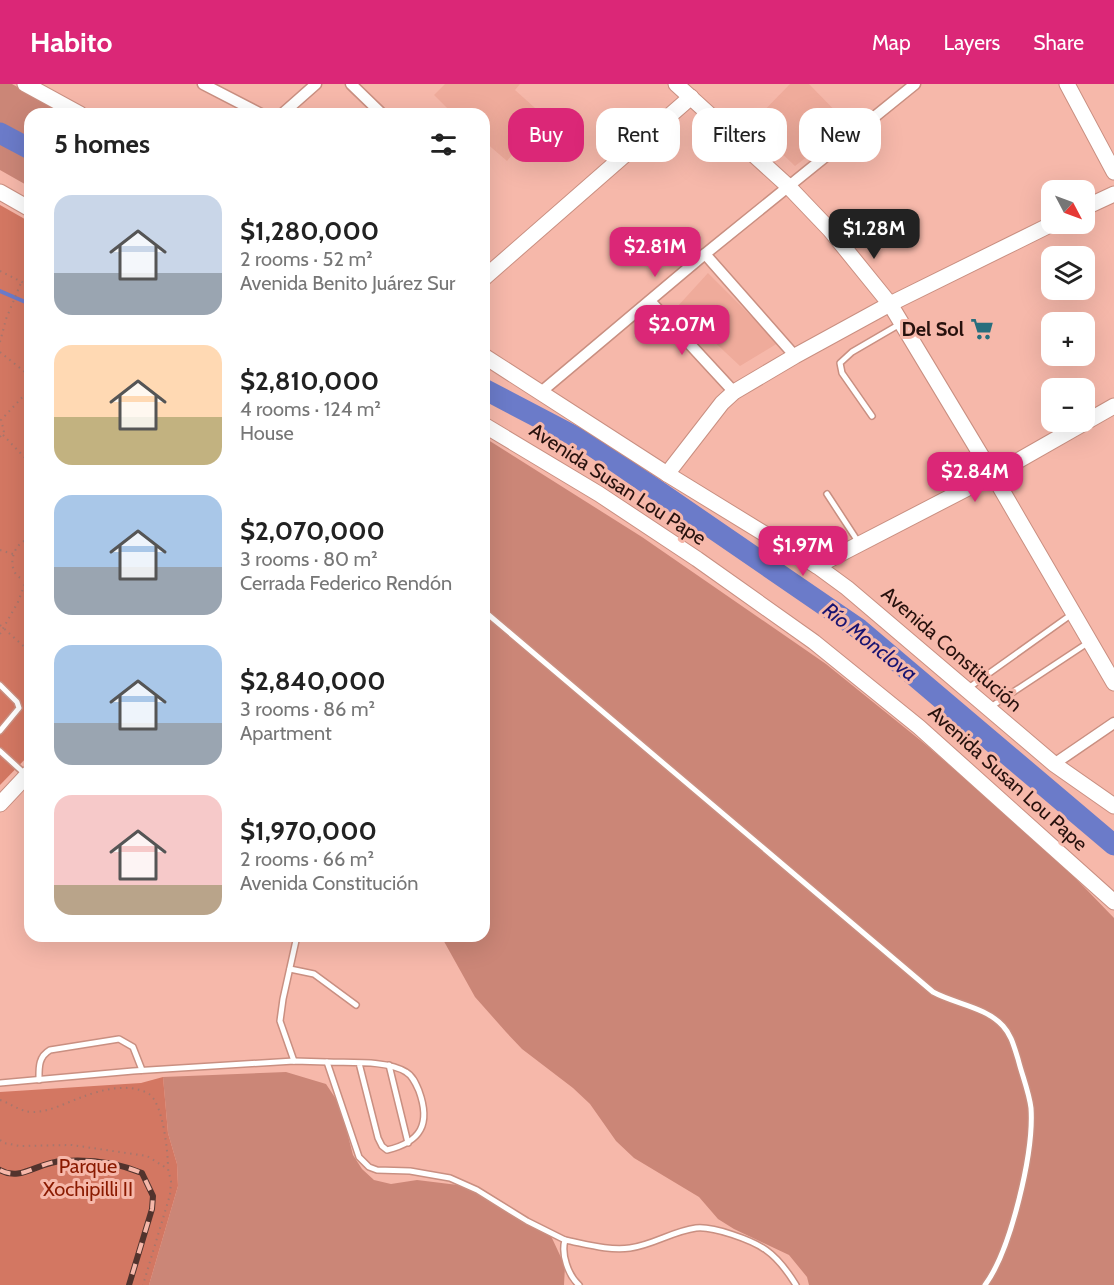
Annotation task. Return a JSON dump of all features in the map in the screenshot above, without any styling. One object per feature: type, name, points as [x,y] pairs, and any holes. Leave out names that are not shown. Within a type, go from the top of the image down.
[{"type":"street","points":[[26,84],[69,108]]},
{"type":"street","points":[[203,84],[249,108]]},
{"type":"street","points":[[289,108],[316,84]]},
{"type":"street","points":[[351,84],[376,108]]},
{"type":"street","points":[[676,84],[788,186],[830,230],[890,304],[1114,683]]},
{"type":"street","points":[[541,392],[705,254],[915,84]]},
{"type":"street","points":[[1067,84],[1114,172]]},
{"type":"street","points":[[490,273],[691,97]]},
{"type":"street","points":[[0,192],[24,205]]},
{"type":"street","points":[[1095,203],[1114,194]]},
{"type":"street","points":[[667,474],[734,392],[890,304],[1041,229]]},
{"type":"street","points":[[705,254],[795,356]]},
{"type":"street","points":[[650,301],[734,392]]},
{"type":"street","name":"Avenida Constitución","points":[[490,360],[667,474],[817,566],[848,588],[1054,764],[1114,806]]},
{"type":"street","points":[[817,566],[993,475],[1114,406]]},
{"type":"street","name":"Avenida Susan Lou Pape","points":[[490,429],[599,494],[697,559],[814,642],[928,735],[1114,902]]},
{"type":"street","points":[[1054,764],[1114,723]]},
{"type":"street","points":[[0,804],[24,778]]},
{"type":"lane","points":[[872,416],[842,373],[840,363],[852,352],[901,323]]},
{"type":"lane","points":[[827,494],[860,544]]},
{"type":"lane","points":[[966,690],[1073,613]]},
{"type":"lane","points":[[490,616],[933,992],[990,1016],[1002,1025],[1011,1037],[1031,1107],[1030,1135],[1018,1198],[1003,1250],[985,1285]]},
{"type":"lane","points":[[988,708],[1090,641]]},
{"type":"lane","points":[[0,685],[17,702],[19,708],[0,731]]},
{"type":"lane","points":[[0,751],[24,771]]},
{"type":"lane","points":[[294,1061],[280,1021],[296,942]]},
{"type":"lane","points":[[290,969],[314,974],[356,1005]]},
{"type":"lane","points":[[39,1080],[40,1063],[45,1053],[50,1050],[119,1039],[133,1047],[142,1070]]},
{"type":"lane","points":[[0,1083],[142,1070],[294,1061],[389,1065],[412,1076],[422,1100],[424,1118],[422,1126],[418,1134],[408,1143],[387,1150],[380,1143],[359,1064]]},
{"type":"lane","points":[[327,1062],[359,1157],[369,1167],[450,1178],[477,1190],[527,1221],[565,1240],[604,1248],[628,1249],[694,1228],[708,1228],[766,1250],[784,1268],[796,1285]]},
{"type":"lane","points":[[389,1065],[408,1143]]},
{"type":"lane","points":[[565,1240],[567,1262],[573,1280],[579,1285]]},
{"type":"path","points":[[0,271],[24,284]]},
{"type":"path","points":[[0,342],[6,319],[21,283]]},
{"type":"path","points":[[0,352],[24,371]]},
{"type":"path","points":[[24,395],[1,419],[4,427],[1,436],[24,457]]},
{"type":"path","points":[[24,542],[19,544],[13,554],[13,567],[16,574],[24,580]]},
{"type":"path","points":[[0,550],[13,554]]},
{"type":"path","points":[[0,634],[24,586]]},
{"type":"path","points":[[0,625],[24,647]]},
{"type":"path","points":[[0,1100],[21,1111],[37,1112],[96,1092],[118,1088],[149,1094],[156,1102],[168,1150],[168,1169],[171,1181],[170,1195],[143,1285]]},
{"type":"path","points":[[0,1140],[20,1146],[72,1145],[147,1156],[168,1169]]},
{"type":"shaded area","points":[[0,84],[12,84],[56,108],[24,108],[24,184],[0,170]]},
{"type":"shaded area","points":[[445,84],[520,84],[515,90],[535,108],[508,108],[507,161],[490,146],[490,108],[447,108],[434,95]]},
{"type":"shaded area","points":[[790,84],[809,84],[832,108],[799,108],[800,162],[795,166],[787,158],[787,108],[767,108]]},
{"type":"shaded area","points":[[708,273],[778,343],[740,366],[677,307]]},
{"type":"shaded area","points":[[490,441],[642,537],[826,664],[925,744],[1057,859],[1114,918],[1114,1285],[809,1285],[807,1277],[789,1255],[718,1219],[699,1197],[634,1158],[616,1141],[590,1104],[522,1049],[475,997],[444,942],[490,942]]},
{"type":"shaded area","points":[[286,1072],[326,1084],[340,1105],[353,1155],[362,1169],[374,1180],[391,1184],[417,1180],[466,1186],[551,1236],[565,1266],[564,1285],[149,1285],[178,1186],[177,1164],[168,1133],[163,1077]]},
{"type":"green space","points":[[0,205],[24,219],[24,760],[0,785]]},
{"type":"green space","name":"Parque Xochipilli II","points":[[163,1077],[168,1133],[177,1164],[178,1186],[149,1285],[0,1285],[0,1092],[141,1083]]},
{"type":"waterway","points":[[0,133],[24,146]]},
{"type":"waterway","points":[[0,291],[24,301]]},
{"type":"waterway","name":"Río Monclova","points":[[490,392],[591,445],[859,629],[1114,845]]},
{"type":"railway","points":[[0,1170],[15,1174],[54,1162],[83,1161],[113,1164],[142,1173],[153,1196],[152,1209],[129,1285]]},
{"type":"place","name":"Del Sol","points":[[982,329]]}]
